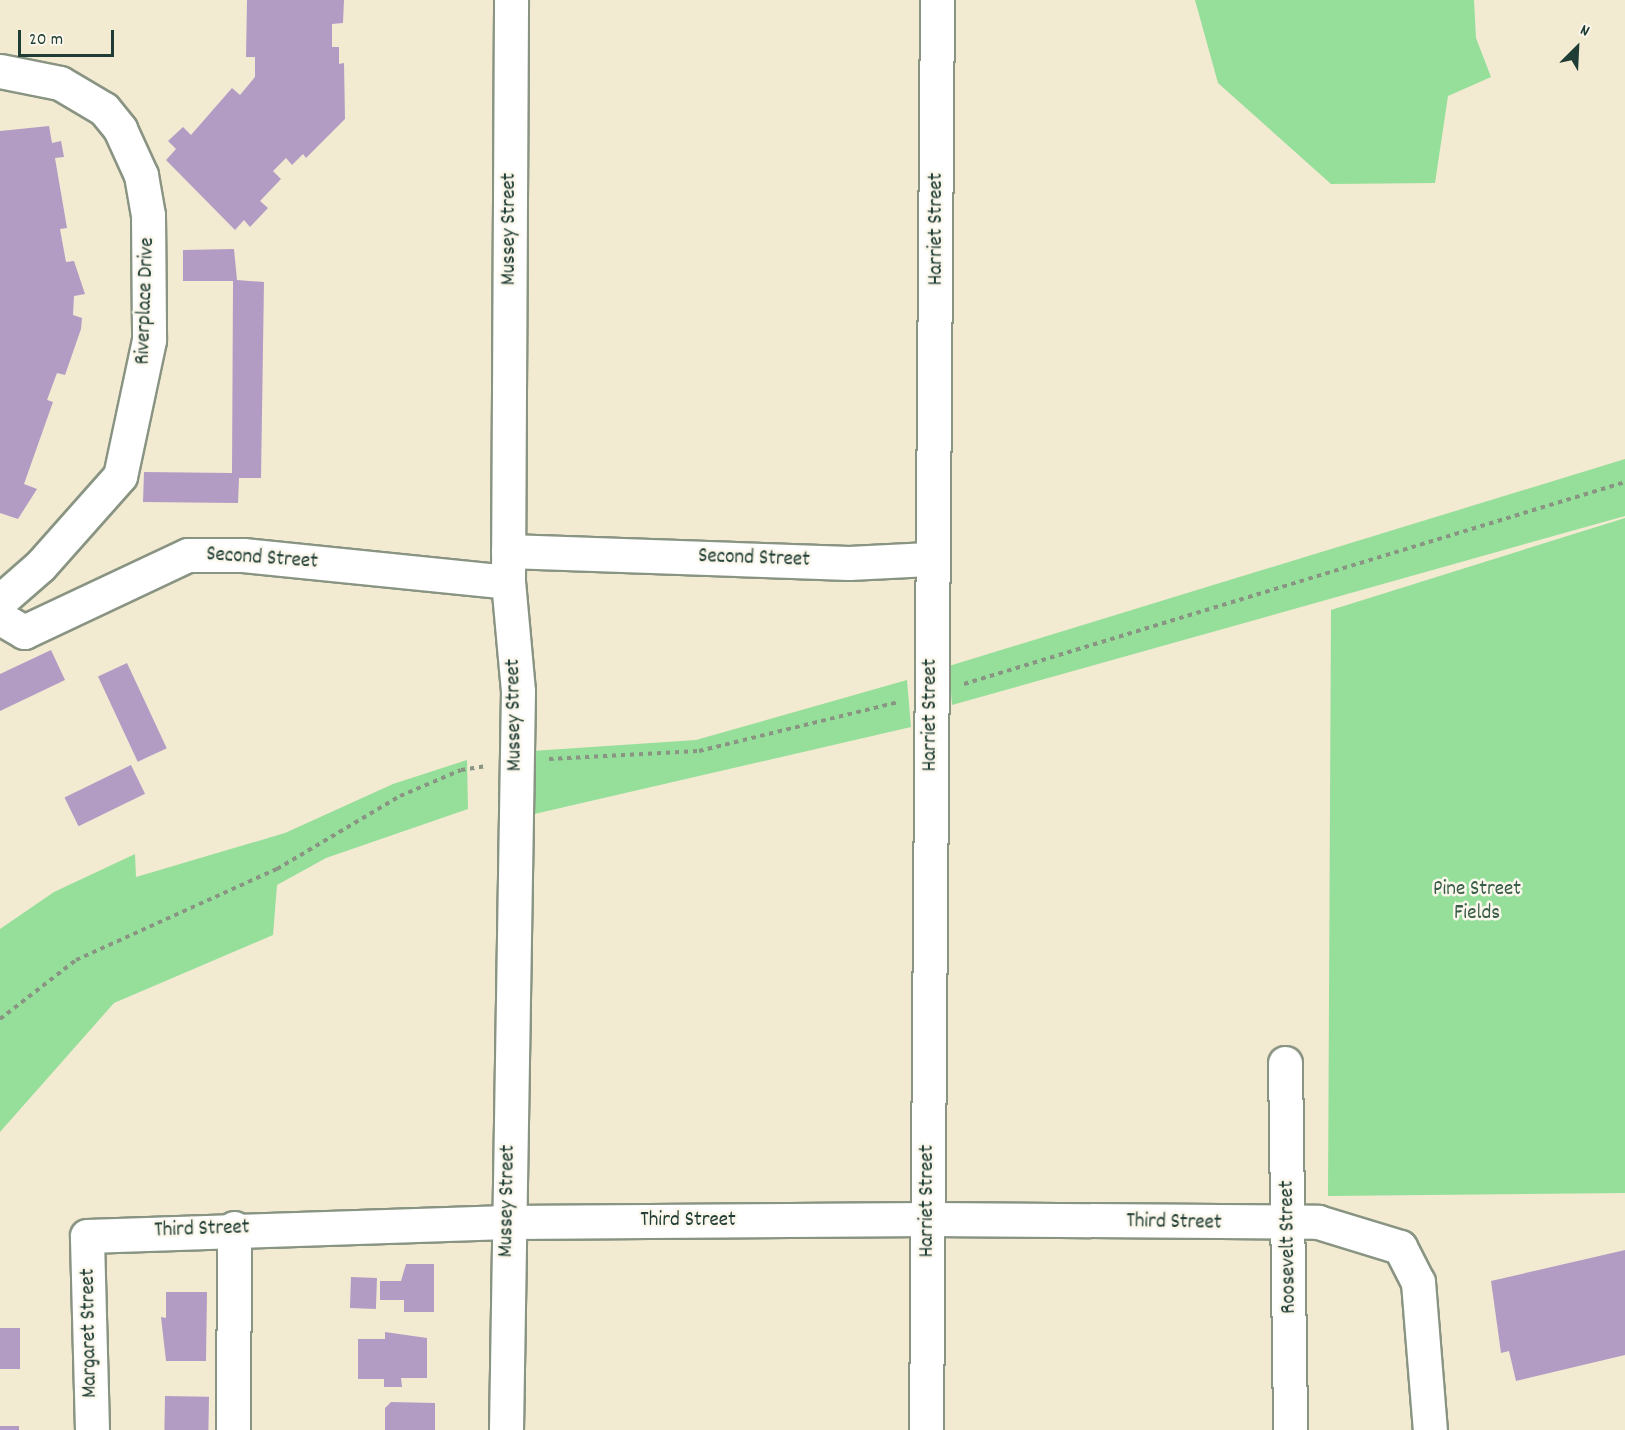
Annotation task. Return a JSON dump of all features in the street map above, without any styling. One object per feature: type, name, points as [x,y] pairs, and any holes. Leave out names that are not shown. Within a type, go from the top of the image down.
[{"type":"street","name":"Mussey Street","points":[[506,1430],[507,1222],[518,691],[508,566],[511,0]]},
{"type":"street","name":"Harriet Street","points":[[926,1430],[929,1219],[928,559],[936,384],[936,0]]},
{"type":"street","name":"Riverplace Drive","points":[[0,71],[60,83],[104,109],[120,129],[141,175],[148,215],[149,340],[120,476],[40,566],[0,601]]},
{"type":"street","name":"Second Street","points":[[0,618],[24,632],[188,555],[243,555],[508,566],[849,563],[928,559]]},
{"type":"street","name":"Roosevelt Street","points":[[1285,1063],[1289,1224],[1290,1430]]},
{"type":"street","name":"Third Street","points":[[87,1236],[234,1228],[507,1222],[929,1219],[1289,1224],[1318,1222],[1400,1247],[1418,1282],[1430,1430]]},
{"type":"street","points":[[233,1430],[234,1228]]},
{"type":"street","name":"Margaret Street","points":[[87,1236],[92,1430]]},
{"type":"path","points":[[955,686],[1625,482]]},
{"type":"path","points":[[0,1019],[76,960],[277,869],[400,796],[461,770],[517,761],[699,751],[907,700]]},
{"type":"green space","points":[[1195,0],[1474,0],[1476,38],[1491,77],[1448,96],[1435,183],[1331,184],[1218,83]]},
{"type":"green space","points":[[1625,459],[1625,516],[952,705],[949,666]]},
{"type":"green space","name":"Pine Street Fields","points":[[1625,518],[1625,1193],[1328,1196],[1331,610]]},
{"type":"green space","points":[[907,680],[911,727],[530,815],[532,751],[696,740]]},
{"type":"green space","points":[[467,760],[468,809],[326,858],[277,885],[273,935],[114,1003],[0,1132],[0,929],[54,892],[135,854],[136,877],[285,833],[393,784]]},
{"type":"building","points":[[247,0],[344,0],[343,23],[332,24],[332,47],[339,47],[339,64],[344,63],[345,119],[306,158],[303,154],[292,165],[286,158],[273,171],[281,179],[260,201],[268,208],[250,227],[244,220],[235,230],[166,160],[176,149],[168,141],[183,127],[191,135],[232,88],[240,95],[255,77],[255,57],[246,57]]},
{"type":"building","points":[[49,126],[52,143],[61,141],[64,157],[55,158],[67,228],[60,229],[66,262],[74,261],[85,294],[74,296],[73,315],[82,318],[81,329],[65,375],[57,373],[47,400],[53,402],[24,484],[37,489],[18,519],[0,513],[0,131]]},
{"type":"building","points":[[234,249],[237,280],[264,282],[261,478],[239,478],[238,503],[143,502],[144,472],[232,473],[233,281],[183,281],[183,250]]},
{"type":"building","points":[[51,650],[65,680],[0,711],[0,674]]},
{"type":"building","points":[[127,663],[167,748],[138,762],[98,677]]},
{"type":"building","points":[[131,765],[145,794],[79,826],[64,797]]},
{"type":"building","points":[[1625,1250],[1625,1355],[1516,1381],[1509,1351],[1501,1353],[1491,1281]]},
{"type":"building","points":[[406,1264],[434,1264],[434,1312],[404,1312],[404,1300],[380,1300],[380,1281],[401,1281]]},
{"type":"building","points":[[351,1277],[377,1278],[376,1309],[350,1308]]},
{"type":"building","points":[[166,1292],[207,1292],[206,1361],[166,1361],[161,1317],[166,1318]]},
{"type":"building","points":[[0,1328],[20,1328],[20,1369],[0,1369]]},
{"type":"building","points":[[385,1332],[427,1338],[427,1378],[401,1378],[402,1387],[384,1387],[384,1379],[358,1379],[358,1339],[385,1339]]},
{"type":"building","points":[[165,1396],[209,1397],[208,1430],[164,1430]]},
{"type":"building","points":[[391,1402],[435,1403],[435,1430],[385,1430],[385,1408]]},
{"type":"building","points":[[0,1426],[19,1426],[19,1430],[0,1430]]}]
